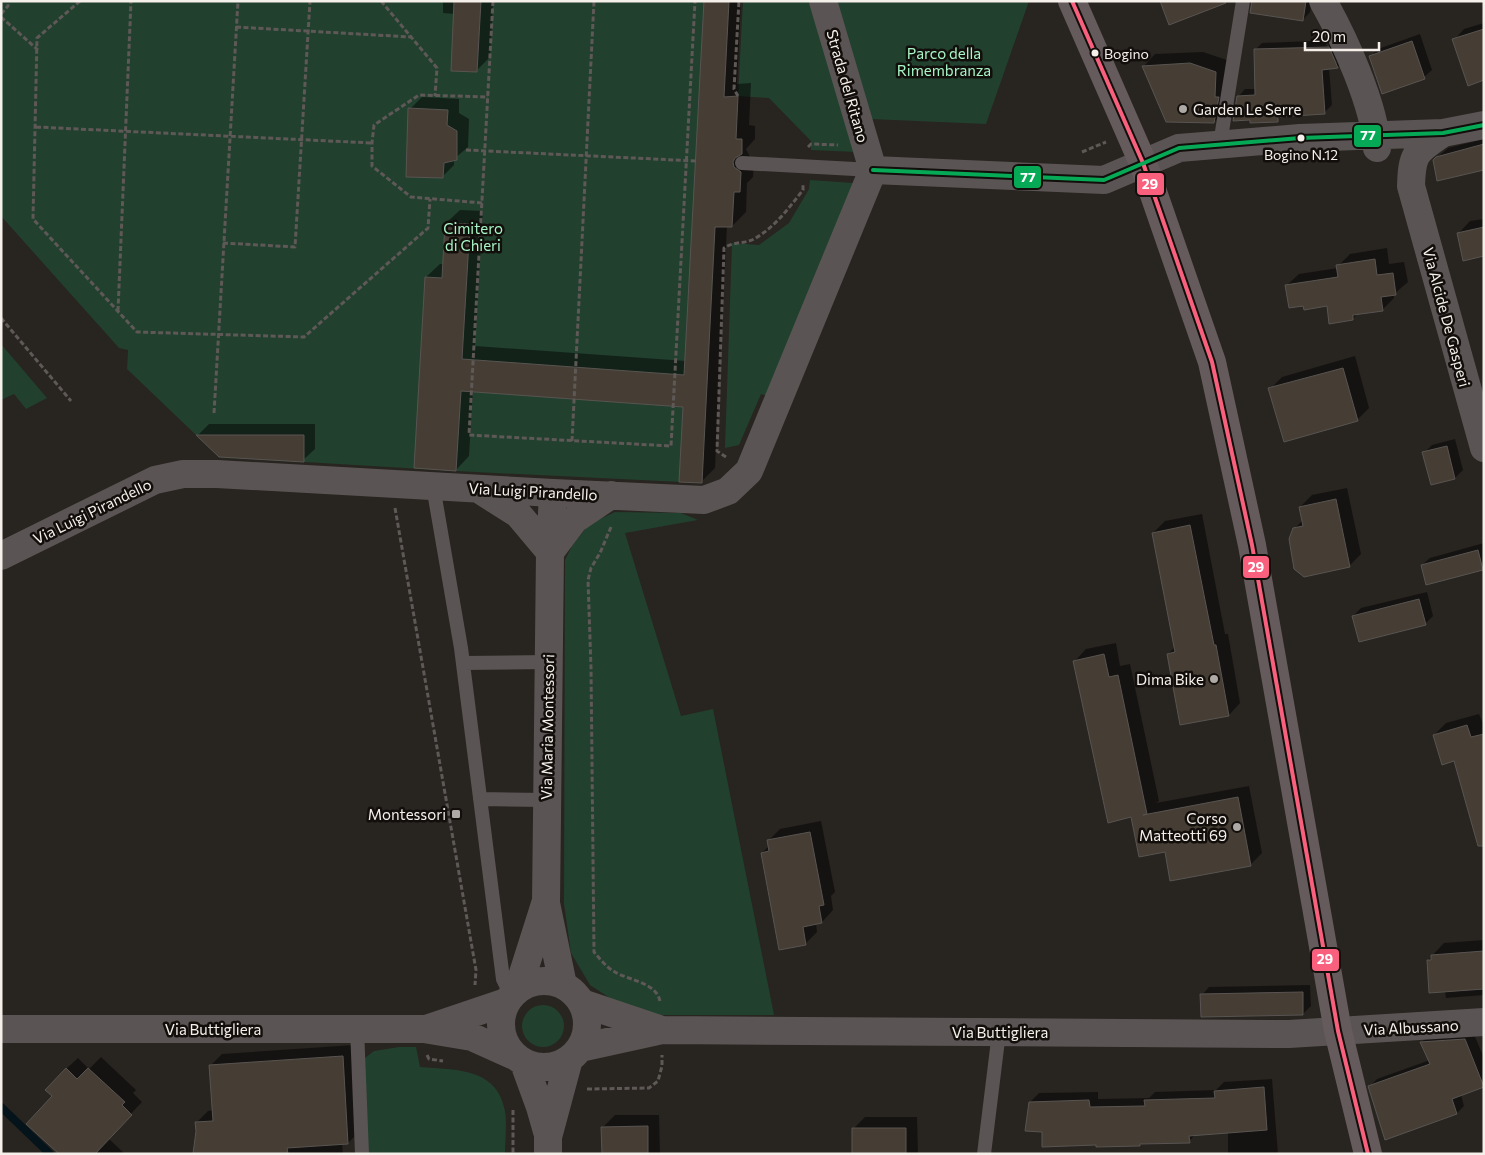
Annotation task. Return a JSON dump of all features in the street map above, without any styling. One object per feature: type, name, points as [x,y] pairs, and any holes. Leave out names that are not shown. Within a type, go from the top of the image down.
[{"type":"main road","points":[[1072,1],[1143,163],[1212,362],[1252,544],[1338,1031],[1368,1154]]},
{"type":"street","name":"Strada del Ritano","points":[[823,1],[873,170]]},
{"type":"street","points":[[1323,1],[1336,24],[1363,88],[1377,141],[1484,126]]},
{"type":"street","name":"Via Alcide De Gasperi","points":[[1411,186],[1412,164],[1420,149],[1443,133]]},
{"type":"street","name":"Via Alcide De Gasperi","points":[[873,170],[1104,180],[1179,148],[1300,138],[1377,141],[1398,163],[1411,186],[1484,448]]},
{"type":"street","name":"Via Luigi Pirandello","points":[[1,556],[155,480],[184,474],[217,474],[704,500],[728,491],[749,471],[873,170]]},
{"type":"street","points":[[476,488],[518,514],[550,552],[574,520],[611,495]]},
{"type":"street","name":"Via Maria Montessori","points":[[553,493],[548,662],[546,903],[572,994]]},
{"type":"street","name":"Via Maria Montessori","points":[[512,995],[546,903]]},
{"type":"street","points":[[540,981],[552,982],[572,994],[586,1014],[587,1026],[585,1038],[574,1054],[548,1145],[540,1107],[518,1059],[504,1043],[500,1030],[501,1016],[512,995],[528,983],[540,981]]},
{"type":"street","name":"Via Buttigliera","points":[[572,994],[661,1029]]},
{"type":"street","name":"Via Buttigliera","points":[[426,1041],[512,995]]},
{"type":"street","name":"Via Albussano","points":[[1338,1031],[1484,1022]]},
{"type":"street","name":"Via Buttigliera","points":[[1,1029],[357,1028],[426,1041],[472,1037],[518,1059]]},
{"type":"street","name":"Via Buttigliera","points":[[574,1054],[661,1029],[1290,1034],[1338,1031]]},
{"type":"street","points":[[518,1059],[535,1067],[547,1067],[558,1065],[574,1054]]},
{"type":"lane","points":[[1220,144],[1243,1]]},
{"type":"lane","points":[[742,163],[873,170]]},
{"type":"lane","points":[[433,486],[463,663],[503,979],[512,995]]},
{"type":"lane","points":[[463,663],[548,662]]},
{"type":"lane","points":[[480,799],[546,800]]},
{"type":"lane","points":[[357,1028],[362,1154]]},
{"type":"lane","points":[[984,1154],[999,1032]]},
{"type":"path","points":[[8,1],[8,6],[1,15],[38,50]]},
{"type":"path","points":[[80,1],[38,38],[33,219],[137,332],[304,337],[428,228],[430,199]]},
{"type":"path","points":[[118,312],[131,1]]},
{"type":"path","points":[[214,413],[238,1]]},
{"type":"path","points":[[224,243],[295,247],[310,1]]},
{"type":"path","points":[[382,1],[437,68],[436,96]]},
{"type":"path","points":[[493,1],[469,435],[671,446],[695,1]]},
{"type":"path","points":[[572,441],[594,1]]},
{"type":"path","points":[[738,96],[734,89],[739,1]]},
{"type":"path","points":[[236,27],[411,37]]},
{"type":"path","points":[[482,202],[411,197],[372,166],[372,143],[374,126],[419,95],[488,97]]},
{"type":"path","points":[[36,127],[372,143]]},
{"type":"path","points":[[466,150],[696,161]]},
{"type":"path","points":[[731,460],[717,451],[724,248],[732,243],[752,240],[779,221],[803,190],[804,182]]},
{"type":"path","points":[[1,318],[71,401]]},
{"type":"path","points":[[390,483],[476,970],[474,988]]},
{"type":"path","points":[[584,1089],[649,1088],[658,1081],[662,1066],[660,997],[652,988],[613,972],[594,952],[592,668],[588,580],[612,525]]},
{"type":"path","points":[[426,1041],[429,1059],[446,1061]]},
{"type":"path","points":[[512,1107],[513,1154]]},
{"type":"green space","name":"Cimitero di Chieri","points":[[1,1],[728,1],[702,483],[219,457],[127,369],[128,350],[119,348],[1,216]]},
{"type":"green space","points":[[743,1],[811,1],[856,152],[811,150],[811,141],[769,98],[738,96]]},
{"type":"green space","name":"Parco della Rimembranza","points":[[836,1],[1029,1],[986,124],[870,119]]},
{"type":"green space","points":[[810,180],[853,183],[770,397],[761,394],[739,445],[725,448],[732,243],[759,245],[789,223],[809,189]]},
{"type":"green space","points":[[1,344],[47,398],[26,409],[14,394],[1,400]]},
{"type":"green space","points":[[615,512],[681,513],[698,520],[625,533],[681,716],[713,709],[774,1015],[650,1015],[619,1004],[590,985],[571,953],[564,904],[565,560],[572,546],[589,524]]},
{"type":"green space","points":[[543,1005],[558,1011],[564,1026],[558,1041],[543,1047],[528,1041],[522,1026],[528,1011]]},
{"type":"green space","points":[[399,1047],[416,1047],[420,1067],[447,1069],[473,1074],[493,1086],[500,1097],[505,1111],[505,1154],[363,1154],[361,1070],[365,1058],[374,1051]]},
{"type":"building","points":[[454,1],[481,1],[477,72],[451,71]]},
{"type":"building","points":[[704,1],[729,1],[724,97],[738,96],[736,139],[742,139],[742,154],[735,158],[733,162],[734,167],[741,172],[740,192],[734,192],[732,227],[715,227],[702,483],[679,482],[683,407],[461,391],[456,471],[414,468],[425,277],[442,278],[445,223],[470,224],[462,359],[684,375]]},
{"type":"building","points":[[1160,1],[1225,1],[1226,3],[1169,25]]},
{"type":"building","points":[[1252,1],[1306,1],[1303,21],[1250,13]]},
{"type":"building","points":[[1484,29],[1484,80],[1468,86],[1452,39]]},
{"type":"building","points":[[1412,41],[1425,79],[1382,94],[1369,56]]},
{"type":"building","points":[[1329,47],[1338,68],[1322,70],[1325,114],[1278,117],[1278,122],[1250,123],[1250,120],[1233,121],[1237,96],[1255,95],[1254,49]]},
{"type":"building","points":[[1190,63],[1216,72],[1215,97],[1219,97],[1214,123],[1166,122],[1142,66]]},
{"type":"building","points":[[408,108],[448,110],[447,125],[457,131],[457,160],[444,163],[443,178],[406,177]]},
{"type":"building","points":[[1484,144],[1484,170],[1437,181],[1433,160],[1436,157]]},
{"type":"building","points":[[1484,227],[1484,256],[1463,261],[1457,233]]},
{"type":"building","points":[[1375,259],[1377,275],[1393,273],[1396,295],[1381,297],[1383,311],[1353,315],[1353,320],[1329,324],[1327,306],[1304,310],[1303,306],[1289,308],[1285,285],[1338,277],[1336,265]]},
{"type":"building","points":[[1343,368],[1358,421],[1284,442],[1268,388]]},
{"type":"building","points":[[196,435],[304,435],[304,462],[219,457]]},
{"type":"building","points":[[1447,446],[1455,479],[1431,485],[1422,452]]},
{"type":"building","points":[[1336,499],[1350,567],[1304,577],[1294,569],[1289,539],[1293,528],[1303,526],[1299,507]]},
{"type":"building","points":[[1190,525],[1229,716],[1180,725],[1167,654],[1175,652],[1152,533]]},
{"type":"building","points":[[1478,550],[1483,570],[1426,585],[1421,565]]},
{"type":"building","points":[[1419,599],[1426,625],[1359,642],[1352,616]]},
{"type":"building","points":[[1104,654],[1109,677],[1118,675],[1147,814],[1143,815],[1238,797],[1251,866],[1170,881],[1165,852],[1139,857],[1131,817],[1108,823],[1073,661]]},
{"type":"building","points":[[1467,725],[1471,737],[1484,734],[1484,846],[1478,846],[1454,761],[1442,765],[1433,735]]},
{"type":"building","points":[[810,832],[824,905],[819,906],[822,923],[803,927],[806,945],[779,950],[761,853],[769,851],[767,840]]},
{"type":"building","points":[[1484,951],[1484,989],[1429,993],[1427,960],[1431,960],[1431,955]]},
{"type":"building","points":[[1303,992],[1303,1015],[1201,1017],[1200,994]]},
{"type":"building","points":[[1465,1039],[1484,1087],[1452,1099],[1457,1114],[1385,1140],[1368,1086],[1430,1064],[1420,1042]]},
{"type":"building","points":[[343,1056],[348,1144],[287,1148],[288,1154],[193,1154],[196,1131],[195,1122],[213,1121],[209,1065]]},
{"type":"building","points":[[66,1068],[77,1079],[88,1068],[125,1102],[122,1105],[132,1115],[95,1154],[59,1154],[26,1124],[52,1096],[45,1090]]},
{"type":"building","points":[[1264,1087],[1267,1130],[1189,1136],[1190,1143],[1096,1147],[1096,1145],[1042,1147],[1042,1132],[1025,1131],[1029,1102],[1089,1100],[1090,1107],[1145,1106],[1144,1100],[1215,1098],[1214,1091]]},
{"type":"building","points":[[648,1126],[648,1154],[602,1154],[601,1127]]},
{"type":"building","points":[[852,1128],[906,1128],[906,1154],[852,1154]]},
{"type":"waterway","points":[[1,1107],[50,1154]]},
{"type":"transit line","name":"29","points":[[1072,1],[1143,163],[1212,362],[1252,545],[1338,1031],[1368,1154]]},
{"type":"transit line","name":"77","points":[[873,170],[1104,180],[1179,148],[1300,138],[1443,133],[1484,125]]},
{"type":"place","name":"Bogino","points":[[1095,53]]},
{"type":"place","name":"Garden Le Serre","points":[[1183,109]]},
{"type":"place","name":"Bogino N.12","points":[[1301,138]]},
{"type":"place","name":"Dima Bike","points":[[1214,679]]},
{"type":"place","name":"Montessori","points":[[456,814]]},
{"type":"place","name":"Corso Matteotti 69","points":[[1237,827]]}]
